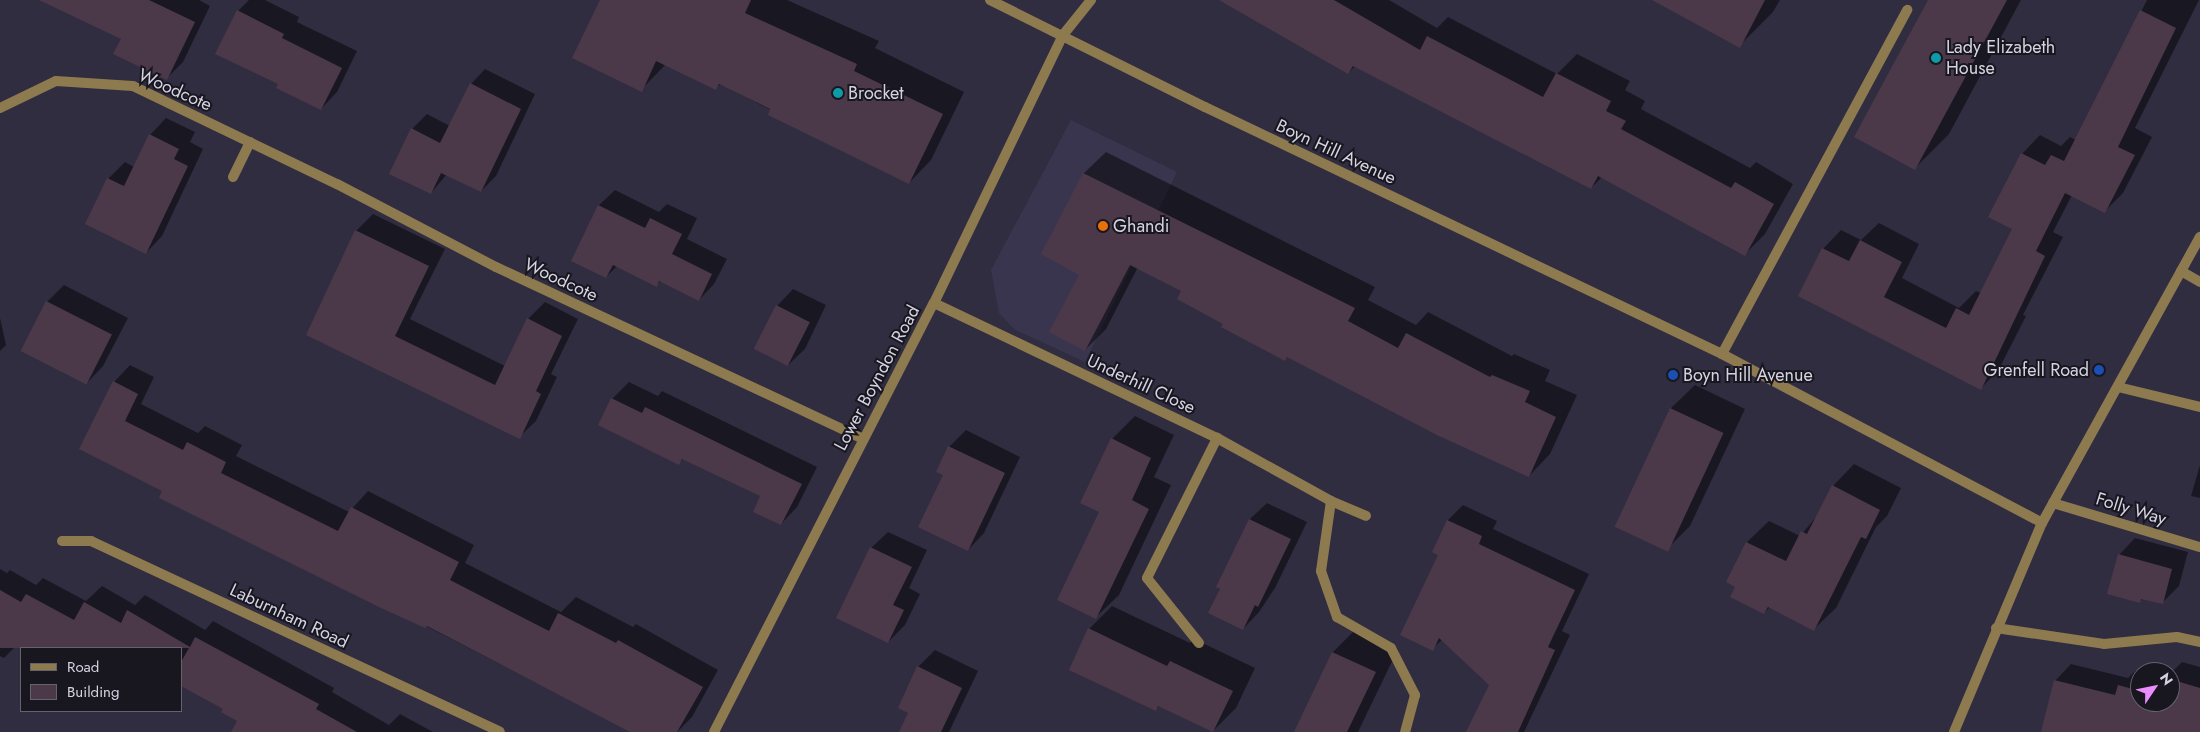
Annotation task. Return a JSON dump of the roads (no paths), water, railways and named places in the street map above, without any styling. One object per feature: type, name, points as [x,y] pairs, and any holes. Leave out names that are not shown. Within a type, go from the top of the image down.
[{"type":"street","name":"Boyn Hill Avenue","points":[[990,0],[1205,107],[1722,354],[2042,523]]},
{"type":"street","name":"Lower Boyndon Road","points":[[714,732],[934,304],[1063,35],[1091,0]]},
{"type":"street","points":[[1722,354],[1907,10]]},
{"type":"street","name":"Woodcote","points":[[0,108],[56,81],[133,86],[250,142],[496,267],[863,440]]},
{"type":"street","points":[[233,177],[250,142]]},
{"type":"street","points":[[1954,732],[1996,628],[2042,523],[2200,237]]},
{"type":"street","points":[[2181,272],[2200,282]]},
{"type":"street","name":"Underhill Close","points":[[934,304],[1217,438],[1331,501],[1366,516]]},
{"type":"street","points":[[2118,387],[2200,407]]},
{"type":"street","points":[[1199,643],[1147,578],[1217,438]]},
{"type":"street","points":[[1331,501],[1321,571],[1337,618],[1391,648],[1415,695],[1405,732]]},
{"type":"street","name":"Folly Way","points":[[2053,503],[2200,547]]},
{"type":"street","name":"Laburnham Road","points":[[62,541],[91,541],[500,732]]},
{"type":"street","points":[[1996,628],[2104,644],[2177,637],[2200,642]]},
{"type":"place","name":"Lady Elizabeth House","points":[[1936,58]]},
{"type":"place","name":"Brocket","points":[[838,93]]},
{"type":"place","name":"Ghandi","points":[[1103,226]]},
{"type":"place","name":"Grenfell Road","points":[[2099,370]]},
{"type":"place","name":"Boyn Hill Avenue","points":[[1673,375]]}]
